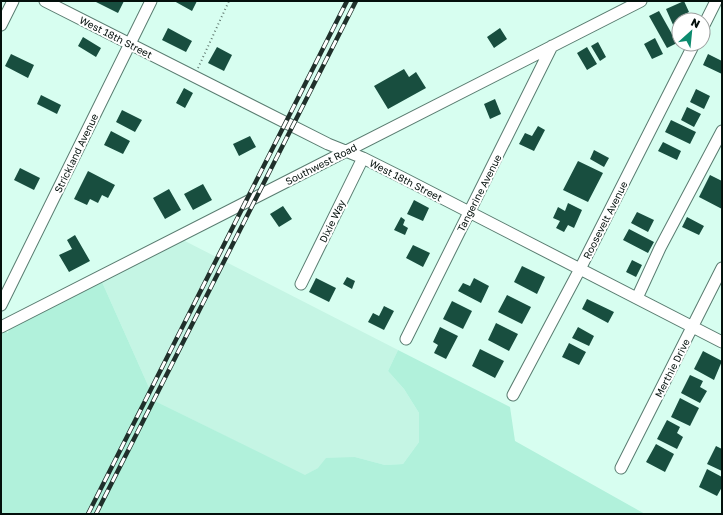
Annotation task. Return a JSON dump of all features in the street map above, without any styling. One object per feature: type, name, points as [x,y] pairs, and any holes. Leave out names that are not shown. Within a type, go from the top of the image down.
[{"type":"street","points":[[1,24],[13,1]]},
{"type":"street","name":"West 18th Street","points":[[45,1],[328,144],[363,158],[722,342]]},
{"type":"street","name":"Strickland Avenue","points":[[1,305],[151,1]]},
{"type":"street","name":"Southwest Road","points":[[2,325],[346,152],[641,1]]},
{"type":"street","points":[[710,12],[716,1]]},
{"type":"street","name":"Tangerine Avenue","points":[[406,339],[552,46]]},
{"type":"street","name":"Roosevelt Avenue","points":[[513,396],[580,269],[690,52]]},
{"type":"street","points":[[637,298],[660,248],[722,131]]},
{"type":"street","name":"Dixie Way","points":[[301,284],[363,158]]},
{"type":"street","name":"Merthie Drive","points":[[621,468],[722,268]]},
{"type":"path","points":[[194,77],[229,1]]},
{"type":"shaded area","points":[[183,240],[398,350],[388,371],[404,389],[419,413],[419,442],[403,464],[385,465],[355,457],[318,468],[305,476],[155,401],[102,282]]},
{"type":"shaded area","points":[[102,282],[155,401],[305,475],[318,468],[326,458],[355,457],[385,465],[403,464],[419,442],[419,413],[404,389],[388,371],[398,350],[510,407],[515,441],[645,514],[1,514],[1,333],[5,331],[8,333],[9,329]]},
{"type":"building","points":[[94,1],[124,1],[118,13]]},
{"type":"building","points":[[174,1],[197,1],[192,11]]},
{"type":"building","points":[[684,1],[689,12],[671,12],[671,20],[666,9]]},
{"type":"building","points":[[659,11],[671,32],[671,46],[667,48],[649,16]]},
{"type":"building","points":[[168,28],[192,41],[186,52],[162,40]]},
{"type":"building","points":[[500,28],[507,39],[494,48],[487,37]]},
{"type":"building","points":[[83,37],[101,48],[96,57],[78,46]]},
{"type":"building","points":[[655,38],[663,54],[652,59],[644,44]]},
{"type":"building","points":[[598,42],[606,57],[600,61],[591,46]]},
{"type":"building","points":[[217,47],[232,55],[224,71],[208,63]]},
{"type":"building","points":[[587,47],[597,64],[587,70],[577,53]]},
{"type":"building","points":[[11,54],[34,65],[28,78],[5,66]]},
{"type":"building","points":[[708,54],[722,61],[722,74],[703,65]]},
{"type":"building","points":[[404,69],[409,77],[416,72],[426,88],[388,109],[374,86]]},
{"type":"building","points":[[184,88],[193,93],[185,108],[176,103]]},
{"type":"building","points":[[696,89],[710,96],[704,109],[690,102]]},
{"type":"building","points":[[41,95],[61,105],[57,114],[37,104]]},
{"type":"building","points":[[495,99],[501,114],[490,119],[484,104]]},
{"type":"building","points":[[687,107],[701,114],[694,127],[681,120]]},
{"type":"building","points":[[122,110],[142,120],[135,132],[116,122]]},
{"type":"building","points":[[671,120],[696,132],[690,144],[665,132]]},
{"type":"building","points":[[538,126],[545,130],[534,151],[519,144],[525,133],[532,136]]},
{"type":"building","points":[[111,131],[130,141],[123,154],[104,145]]},
{"type":"building","points":[[250,136],[256,147],[239,156],[233,144]]},
{"type":"building","points":[[663,142],[681,151],[677,160],[658,151]]},
{"type":"building","points":[[594,150],[609,158],[604,167],[590,159]]},
{"type":"building","points":[[578,161],[603,173],[588,202],[563,190]]},
{"type":"building","points":[[20,168],[40,178],[34,190],[14,180]]},
{"type":"building","points":[[88,171],[115,185],[108,198],[102,195],[98,203],[90,199],[87,205],[74,199]]},
{"type":"building","points":[[710,175],[722,181],[722,209],[699,197]]},
{"type":"building","points":[[203,184],[212,200],[193,210],[184,194]]},
{"type":"building","points":[[169,189],[181,210],[165,219],[153,198]]},
{"type":"building","points":[[414,200],[429,208],[423,221],[407,214]]},
{"type":"building","points":[[568,203],[582,210],[574,228],[568,225],[564,232],[556,228],[560,221],[553,218],[558,207],[565,211]]},
{"type":"building","points":[[283,206],[292,219],[279,227],[270,214]]},
{"type":"building","points":[[637,212],[654,220],[648,232],[631,223]]},
{"type":"building","points":[[401,217],[405,220],[403,225],[408,228],[405,235],[394,230]]},
{"type":"building","points":[[687,217],[704,226],[699,235],[682,227]]},
{"type":"building","points":[[629,229],[654,242],[648,253],[623,240]]},
{"type":"building","points":[[75,235],[90,261],[69,272],[59,255],[72,249],[67,240]]},
{"type":"building","points":[[413,245],[430,253],[423,267],[406,258]]},
{"type":"building","points":[[632,260],[642,265],[636,277],[626,272]]},
{"type":"building","points":[[522,266],[545,277],[537,294],[514,282]]},
{"type":"building","points":[[347,277],[355,281],[352,289],[343,284]]},
{"type":"building","points":[[316,278],[336,288],[329,302],[309,292]]},
{"type":"building","points":[[474,278],[489,286],[481,303],[458,291],[463,283],[470,286]]},
{"type":"building","points":[[507,295],[531,307],[522,324],[498,312]]},
{"type":"building","points":[[587,299],[614,312],[608,323],[582,309]]},
{"type":"building","points":[[452,301],[472,311],[463,329],[443,319]]},
{"type":"building","points":[[384,306],[394,311],[384,330],[368,322],[373,313],[379,316]]},
{"type":"building","points":[[496,323],[518,334],[509,351],[488,340]]},
{"type":"building","points":[[440,327],[458,336],[446,359],[434,353],[438,345],[433,342]]},
{"type":"building","points":[[578,327],[594,336],[589,346],[572,338]]},
{"type":"building","points":[[569,343],[586,352],[579,365],[562,357]]},
{"type":"building","points":[[480,349],[504,361],[495,378],[472,366]]},
{"type":"building","points":[[703,351],[722,361],[714,380],[694,369]]},
{"type":"building","points":[[690,375],[703,381],[700,387],[707,391],[700,403],[681,393]]},
{"type":"building","points":[[680,398],[699,408],[690,426],[671,417]]},
{"type":"building","points":[[667,420],[680,427],[677,433],[683,437],[677,449],[657,439]]},
{"type":"building","points":[[656,444],[674,454],[665,472],[646,462]]},
{"type":"building","points":[[716,446],[722,449],[722,471],[707,464]]},
{"type":"building","points":[[707,469],[722,477],[722,487],[717,496],[699,487]]},
{"type":"railway","points":[[88,514],[347,1]]},
{"type":"railway","points":[[96,514],[356,1]]}]
